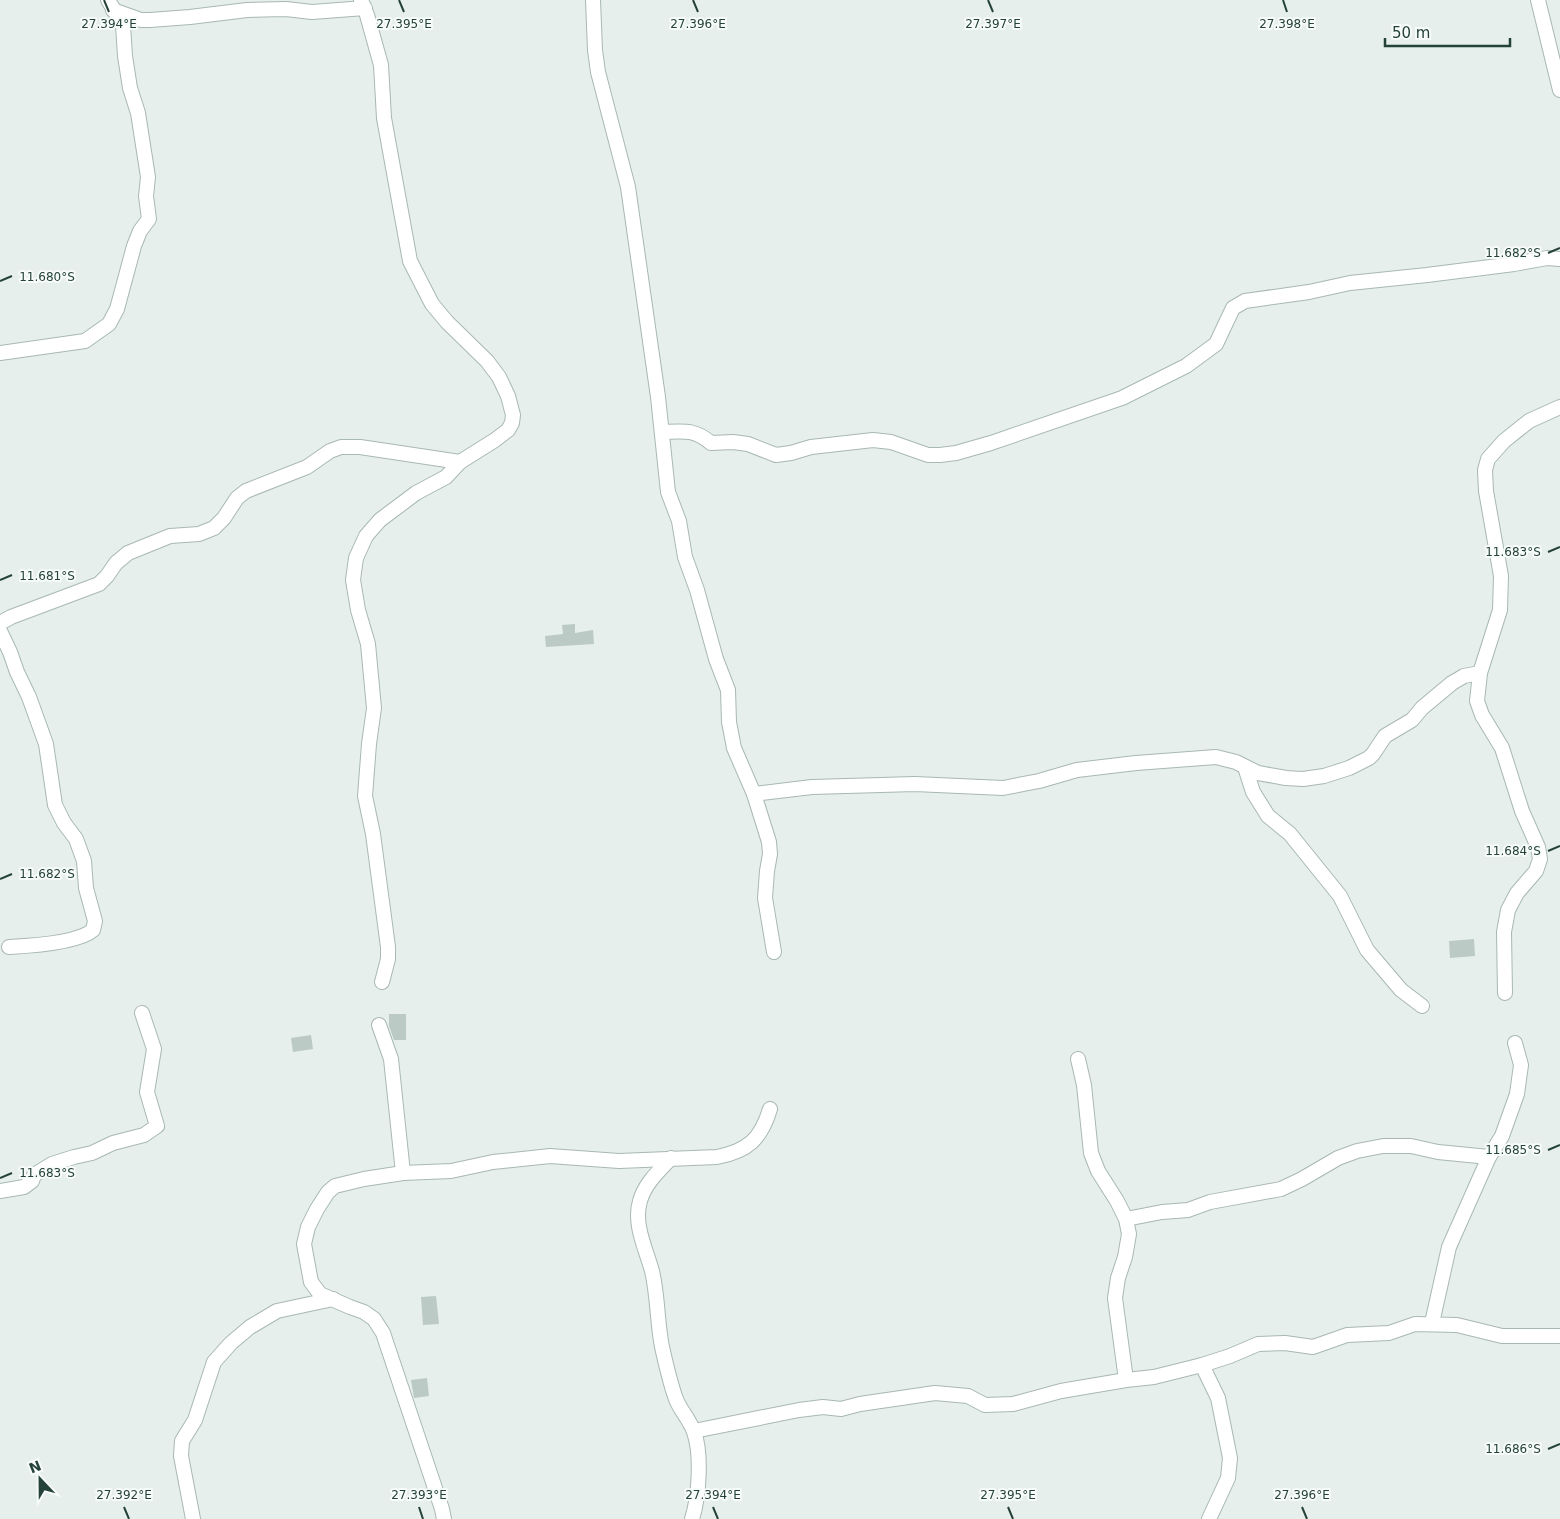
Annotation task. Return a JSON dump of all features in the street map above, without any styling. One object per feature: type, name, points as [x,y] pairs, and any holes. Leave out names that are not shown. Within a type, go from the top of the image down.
[{"type":"street","points":[[593,0],[598,72],[628,187],[663,432],[668,492],[679,521],[685,557],[726,685],[728,722],[734,748],[754,794],[769,842],[770,854],[765,898],[774,952]]},
{"type":"street","points":[[1538,0],[1560,90]]},
{"type":"street","points":[[110,5],[140,20],[150,20],[247,10],[312,12],[363,4],[381,65],[384,118],[410,261],[432,304],[447,322],[487,361],[499,377],[508,396],[513,414],[512,423],[508,430],[496,440],[460,462],[446,477],[416,493],[380,520],[366,536],[356,558],[353,580],[358,610],[368,644],[374,708],[369,744],[366,796],[388,946],[388,959],[382,982]]},
{"type":"street","points":[[0,353],[85,341],[109,324],[117,309],[137,238],[148,219],[146,196],[148,177],[138,113],[130,88],[124,25],[110,5]]},
{"type":"street","points":[[663,432],[685,431],[700,434],[711,443],[733,442],[748,444],[776,455],[811,447],[872,440],[891,442],[928,455],[956,453],[991,443],[1122,398],[1186,366],[1216,344],[1233,308],[1245,301],[1309,292],[1350,283],[1514,264],[1547,258],[1560,259]]},
{"type":"street","points":[[1505,993],[1504,932],[1508,910],[1517,893],[1536,871],[1540,859],[1538,847],[1522,810],[1502,748],[1482,715],[1477,701],[1480,673],[1500,610],[1501,576],[1486,491],[1485,470],[1488,459],[1500,445],[1529,421],[1560,407]]},
{"type":"street","points":[[0,623],[11,617],[99,584],[116,563],[128,553],[148,544],[170,536],[199,534],[214,528],[224,518],[237,498],[246,491],[307,467],[330,450],[341,447],[360,446],[460,462]]},
{"type":"street","points":[[0,631],[10,652],[16,672],[29,697],[46,744],[55,805],[64,823],[76,840],[84,861],[86,888],[95,920],[93,930],[86,934],[41,945],[9,947]]},
{"type":"street","points":[[754,794],[812,786],[899,784],[1002,788],[1039,781],[1077,770],[1216,757],[1228,759],[1258,773],[1303,779],[1324,776],[1349,768],[1369,758],[1374,754],[1385,736],[1412,720],[1422,708],[1452,683],[1464,676],[1480,673]]},
{"type":"street","points":[[1245,767],[1253,792],[1268,816],[1290,834],[1340,896],[1367,950],[1402,990],[1422,1006]]},
{"type":"street","points":[[0,1191],[24,1187],[32,1181],[34,1175],[52,1164],[74,1156],[92,1153],[113,1143],[144,1135],[157,1126],[147,1092],[154,1049],[142,1013]]},
{"type":"street","points":[[379,1025],[391,1059],[403,1173]]},
{"type":"street","points":[[1432,1324],[1449,1247],[1489,1157],[1502,1136],[1516,1094],[1521,1065],[1515,1043]]},
{"type":"street","points":[[1078,1059],[1084,1085],[1091,1153],[1098,1171],[1126,1219],[1129,1234],[1115,1298],[1126,1380]]},
{"type":"street","points":[[444,1519],[421,1444],[382,1333],[374,1319],[364,1312],[320,1294],[311,1282],[304,1244],[308,1227],[328,1192],[335,1186],[364,1179],[403,1173],[451,1171],[494,1162],[550,1156],[620,1161],[718,1157],[732,1154],[757,1138],[765,1127],[770,1110]]},
{"type":"street","points":[[1126,1219],[1162,1212],[1188,1210],[1210,1202],[1281,1189],[1338,1158],[1382,1146],[1410,1146],[1438,1152],[1489,1157]]},
{"type":"street","points":[[671,1158],[649,1181],[640,1201],[638,1219],[642,1240],[655,1282],[662,1344],[676,1399],[694,1431],[698,1446],[698,1479],[692,1519]]},
{"type":"street","points":[[193,1519],[181,1456],[182,1441],[195,1420],[214,1362],[231,1343],[250,1327],[277,1311],[334,1299]]},
{"type":"street","points":[[694,1431],[799,1410],[823,1407],[841,1409],[860,1404],[935,1393],[968,1396],[986,1405],[1012,1404],[1061,1391],[1126,1380],[1154,1378],[1230,1356],[1258,1344],[1285,1343],[1313,1347],[1347,1335],[1382,1334],[1414,1324],[1457,1325],[1502,1336],[1560,1336]]},
{"type":"street","points":[[1202,1365],[1218,1398],[1230,1458],[1228,1478],[1209,1519]]},
{"type":"building","points":[[575,624],[575,633],[593,630],[594,644],[546,647],[545,636],[563,634],[562,625]]},
{"type":"building","points":[[1474,939],[1475,956],[1450,958],[1449,941]]},
{"type":"building","points":[[389,1014],[406,1014],[406,1040],[394,1040],[389,1026]]},
{"type":"building","points":[[311,1035],[313,1049],[293,1052],[291,1038]]},
{"type":"building","points":[[436,1296],[439,1324],[423,1325],[421,1297]]},
{"type":"building","points":[[427,1378],[429,1396],[414,1398],[411,1380]]}]
